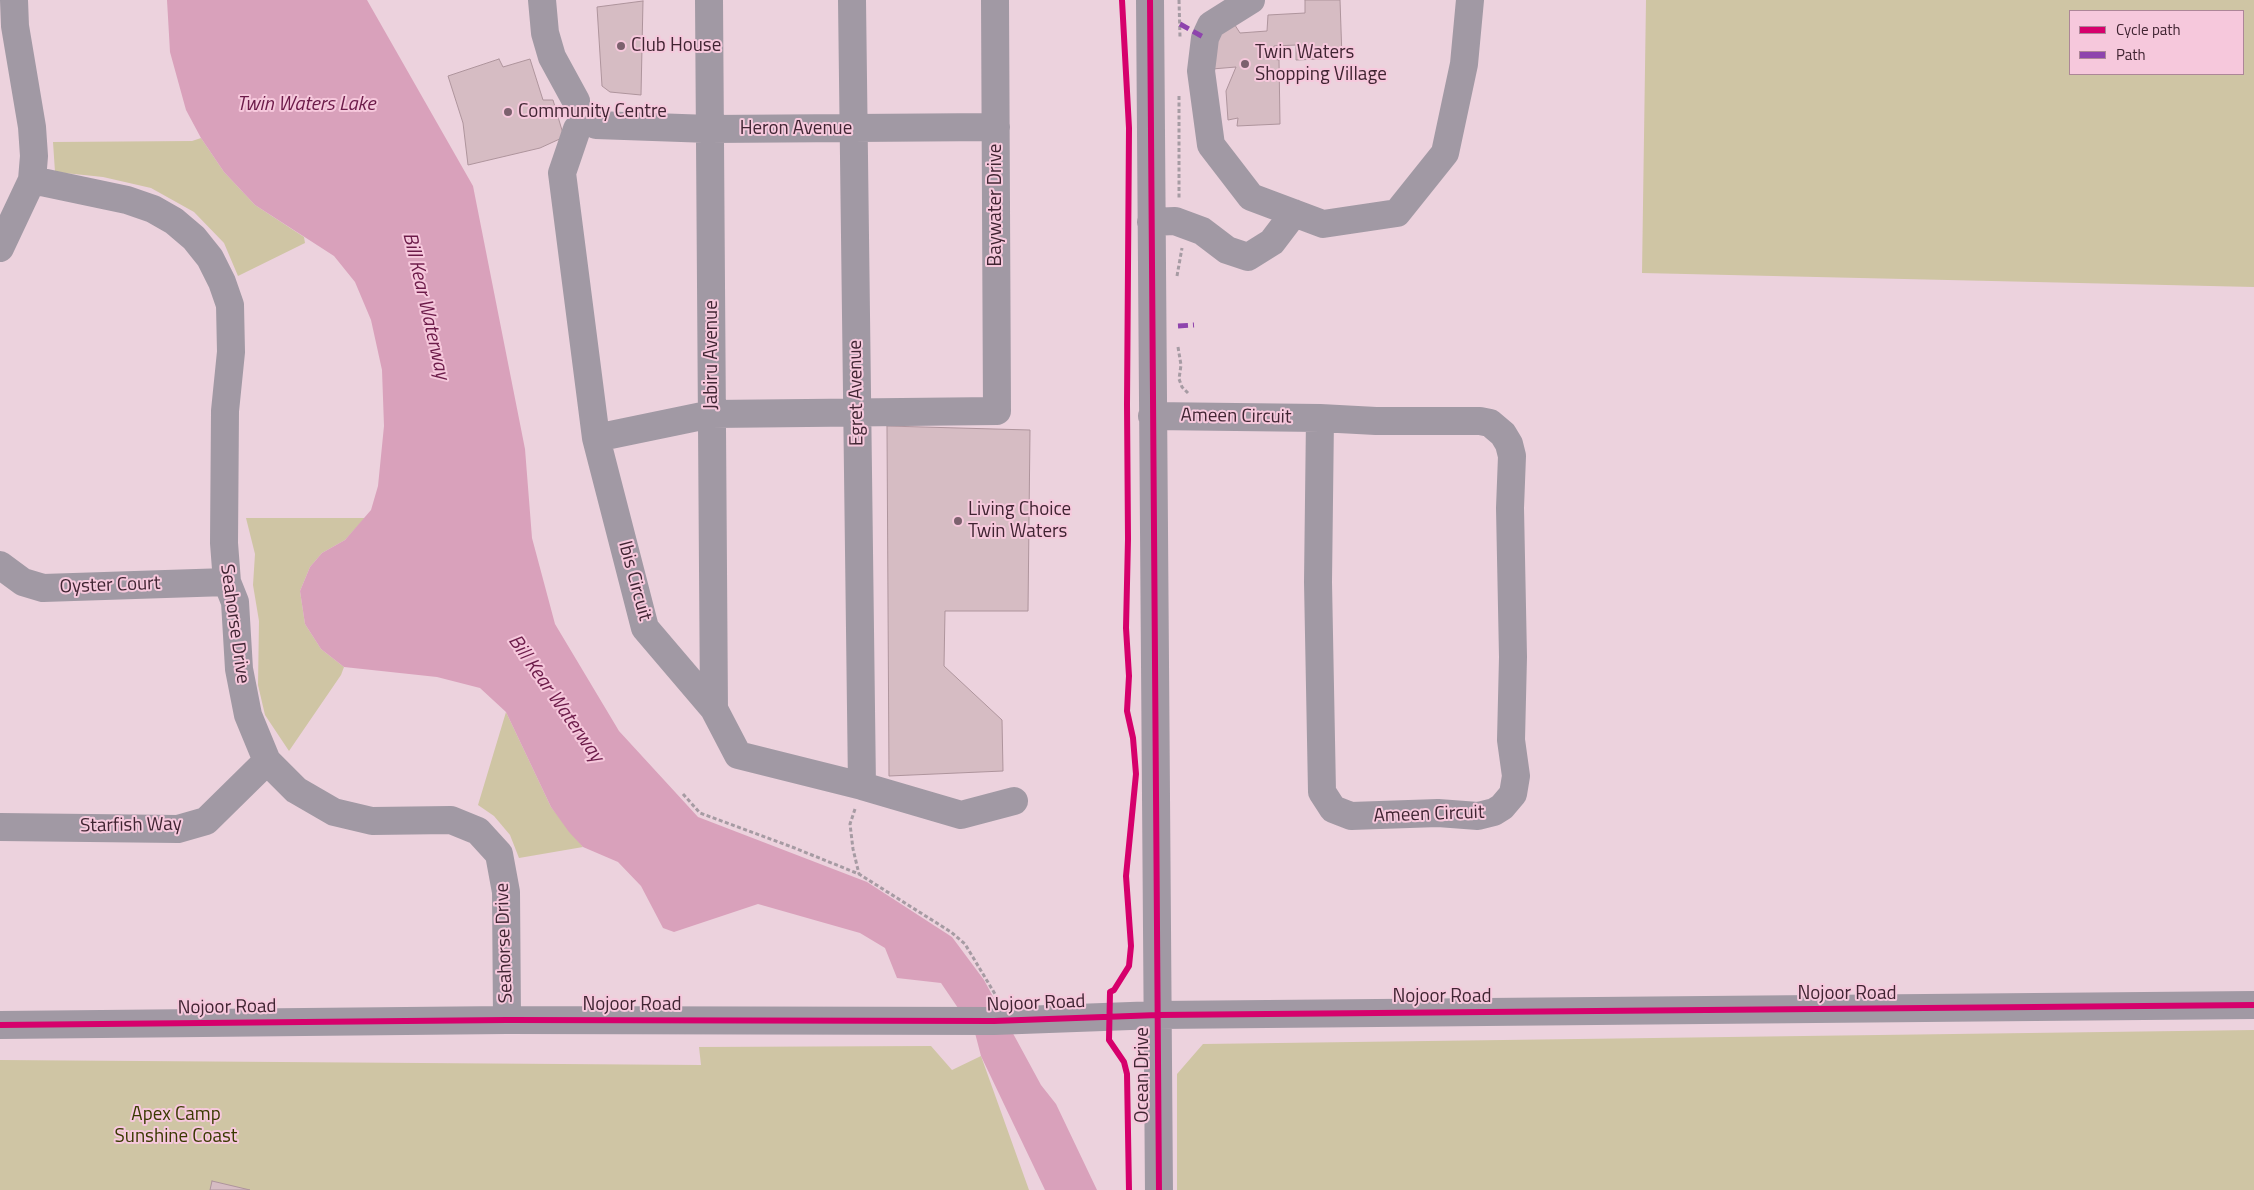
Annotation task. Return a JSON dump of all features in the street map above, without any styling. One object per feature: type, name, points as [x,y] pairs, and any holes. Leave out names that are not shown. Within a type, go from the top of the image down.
[{"type":"street","points":[[0,248],[32,180],[34,156],[32,127],[15,26],[14,0]]},
{"type":"street","points":[[542,0],[545,32],[552,57],[576,101],[570,108],[568,116],[573,126],[586,127]]},
{"type":"street","name":"Jabiru Avenue","points":[[709,0],[714,709]]},
{"type":"street","name":"Egret Avenue","points":[[852,0],[862,786]]},
{"type":"street","name":"Baywater Drive","points":[[857,412],[997,411],[996,0]]},
{"type":"street","name":"Ocean Drive","points":[[1150,0],[1159,1190]]},
{"type":"street","points":[[1251,0],[1212,26],[1205,38],[1201,71],[1211,145],[1251,197],[1323,224],[1397,213],[1444,153],[1464,64],[1470,0]]},
{"type":"street","name":"Heron Avenue","points":[[586,127],[710,129],[996,127]]},
{"type":"street","name":"Ibis Circuit","points":[[586,127],[562,173],[596,438],[645,628],[714,709],[738,756],[862,786],[960,815],[1014,801]]},
{"type":"street","name":"Seahorse Drive","points":[[32,180],[127,200],[153,208],[174,220],[194,238],[210,258],[222,282],[230,305],[231,352],[224,411],[224,543],[227,582],[235,602],[239,669],[248,715],[267,761],[296,790],[334,812],[372,821],[451,820],[478,831],[499,854],[506,892],[507,1020]]},
{"type":"street","points":[[1151,222],[1175,221],[1202,231],[1227,250],[1248,257],[1272,242],[1294,213]]},
{"type":"street","points":[[596,438],[712,414],[857,412]]},
{"type":"street","name":"Ameen Circuit","points":[[1152,416],[1320,418],[1376,421],[1480,421],[1490,423],[1497,428],[1509,444],[1512,456],[1510,508],[1513,656],[1511,740],[1516,776],[1513,794],[1502,807],[1494,812],[1478,816],[1438,813],[1351,816],[1333,809],[1322,792],[1318,582],[1320,418]]},
{"type":"street","name":"Oyster Court","points":[[0,565],[23,582],[43,588],[227,582]]},
{"type":"street","name":"Starfish Way","points":[[0,827],[178,829],[206,821],[267,761]]},
{"type":"street","name":"Nojoor Road","points":[[0,1025],[507,1020],[994,1021],[1158,1015],[2254,1006]]},
{"type":"path","points":[[859,874],[850,824],[862,786]]},
{"type":"path","points":[[682,794],[700,813],[859,874],[951,932],[965,944],[995,994]]},
{"type":"green space","points":[[1646,0],[2254,0],[2254,287],[1642,273]]},
{"type":"green space","points":[[201,138],[224,172],[255,205],[304,237],[305,243],[238,276],[224,243],[194,212],[151,188],[103,177],[55,172],[53,142],[192,141]]},
{"type":"green space","points":[[246,518],[365,518],[345,540],[322,553],[310,567],[300,591],[305,624],[321,649],[344,667],[341,675],[289,751],[265,715],[258,685],[259,621],[253,585],[255,554]]},
{"type":"green space","points":[[506,712],[551,807],[583,847],[519,858],[510,835],[494,816],[478,805]]},
{"type":"green space","points":[[2254,1030],[2254,1190],[1177,1190],[1177,1074],[1203,1044]]},
{"type":"green space","name":"Apex Camp Sunshine Coast","points":[[931,1046],[952,1070],[981,1056],[1029,1190],[0,1190],[0,1060],[701,1065],[699,1047]]},
{"type":"water","name":"Twin Waters Lake","points":[[167,0],[367,0],[473,186],[525,449],[532,538],[555,624],[619,731],[698,817],[867,882],[952,937],[984,980],[1041,1085],[1056,1104],[1097,1190],[1045,1190],[981,1056],[975,1033],[941,983],[897,978],[885,948],[860,933],[758,904],[674,932],[663,928],[641,886],[618,862],[583,847],[569,832],[551,807],[506,712],[480,688],[437,677],[344,667],[321,649],[305,624],[300,591],[310,567],[322,553],[345,540],[371,510],[378,486],[384,426],[382,370],[371,320],[355,282],[334,256],[255,205],[224,172],[201,138],[186,110],[170,52]]},
{"type":"building","name":"Twin Waters Shopping Village","points":[[1305,0],[1340,0],[1342,58],[1296,60],[1296,45],[1274,46],[1273,59],[1279,60],[1280,124],[1237,126],[1238,118],[1228,120],[1226,91],[1236,67],[1212,69],[1211,43],[1231,19],[1240,33],[1267,31],[1268,15],[1305,13]]},
{"type":"building","name":"Club House","points":[[643,1],[641,95],[610,92],[602,86],[597,7]]},
{"type":"building","name":"Community Centre","points":[[499,59],[503,67],[530,59],[543,100],[553,100],[564,137],[540,148],[468,165],[463,123],[448,76]]},
{"type":"building","name":"Living Choice Twin Waters","points":[[887,426],[1030,430],[1028,611],[945,611],[944,666],[1002,720],[1003,771],[889,776]]},
{"type":"building","points":[[212,1181],[250,1190],[210,1190]]},
{"type":"marked path","points":[[1180,24],[1205,38]]},
{"type":"marked path","points":[[1178,326],[1194,325]]},
{"type":"cycle path","points":[[1122,0],[1129,128],[1126,628],[1129,676],[1127,711],[1133,738],[1136,774],[1126,876],[1131,946],[1129,966],[1114,990],[1110,992],[1109,1040],[1124,1062],[1127,1074],[1129,1190]]},
{"type":"cycle path","points":[[1150,0],[1159,1190]]},
{"type":"cycle path","points":[[0,1025],[507,1020],[994,1021],[1158,1015],[2254,1005]]},
{"type":"place","name":"Club House","points":[[621,46]]},
{"type":"place","name":"Twin Waters Shopping Village","points":[[1245,64]]},
{"type":"place","name":"Community Centre","points":[[508,112]]},
{"type":"place","name":"Living Choice Twin Waters","points":[[958,521]]},
{"type":"water label","name":"Bill Kear Waterway","points":[[425,306]]},
{"type":"water label","name":"Bill Kear Waterway","points":[[555,699]]}]
